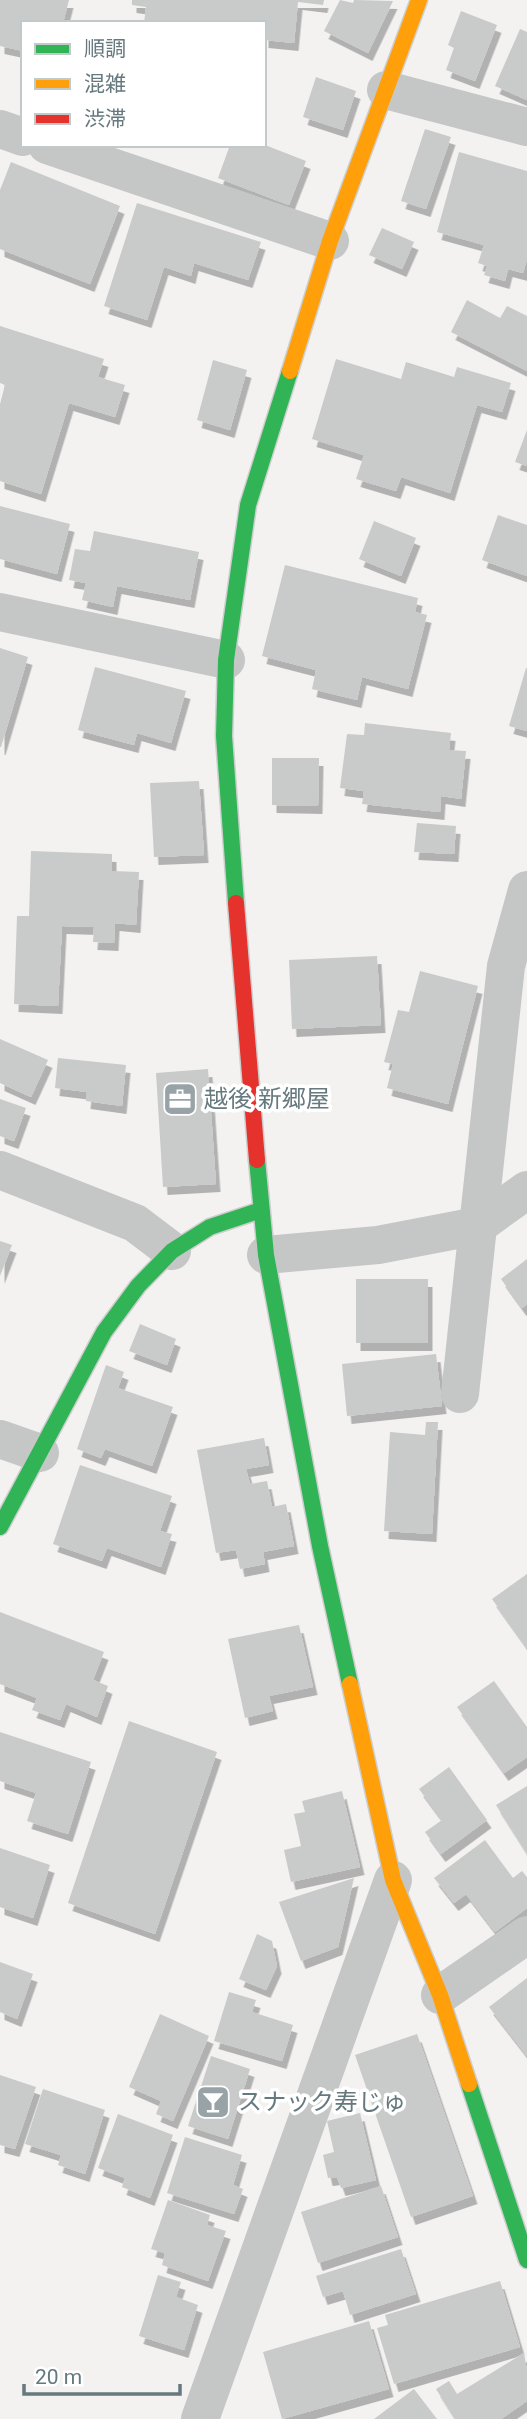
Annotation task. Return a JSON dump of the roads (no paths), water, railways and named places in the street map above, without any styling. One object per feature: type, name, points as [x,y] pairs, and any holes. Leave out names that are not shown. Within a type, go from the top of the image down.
[{"type":"street","points":[[419,0],[330,241],[248,505],[226,660],[224,736],[266,1255],[320,1546],[393,1880],[440,1995],[527,2260]]},
{"type":"street","points":[[386,90],[527,127]]},
{"type":"street","points":[[0,129],[21,136]]},
{"type":"street","points":[[53,147],[330,241]]},
{"type":"street","points":[[0,612],[226,660]]},
{"type":"street","points":[[460,1394],[506,966],[527,890]]},
{"type":"street","points":[[0,1170],[135,1223],[172,1251]]},
{"type":"street","points":[[266,1255],[378,1245],[477,1226],[527,1190]]},
{"type":"street","points":[[0,1527],[104,1332],[138,1286],[172,1251],[211,1227],[261,1210]]},
{"type":"street","points":[[0,1439],[40,1453]]},
{"type":"street","points":[[200,2419],[393,1880]]},
{"type":"street","points":[[440,1995],[527,1935]]},
{"type":"place","name":"越後 新郷屋","points":[[180,1099]]},
{"type":"place","name":"スナック寿じゅ","points":[[213,2102]]}]
